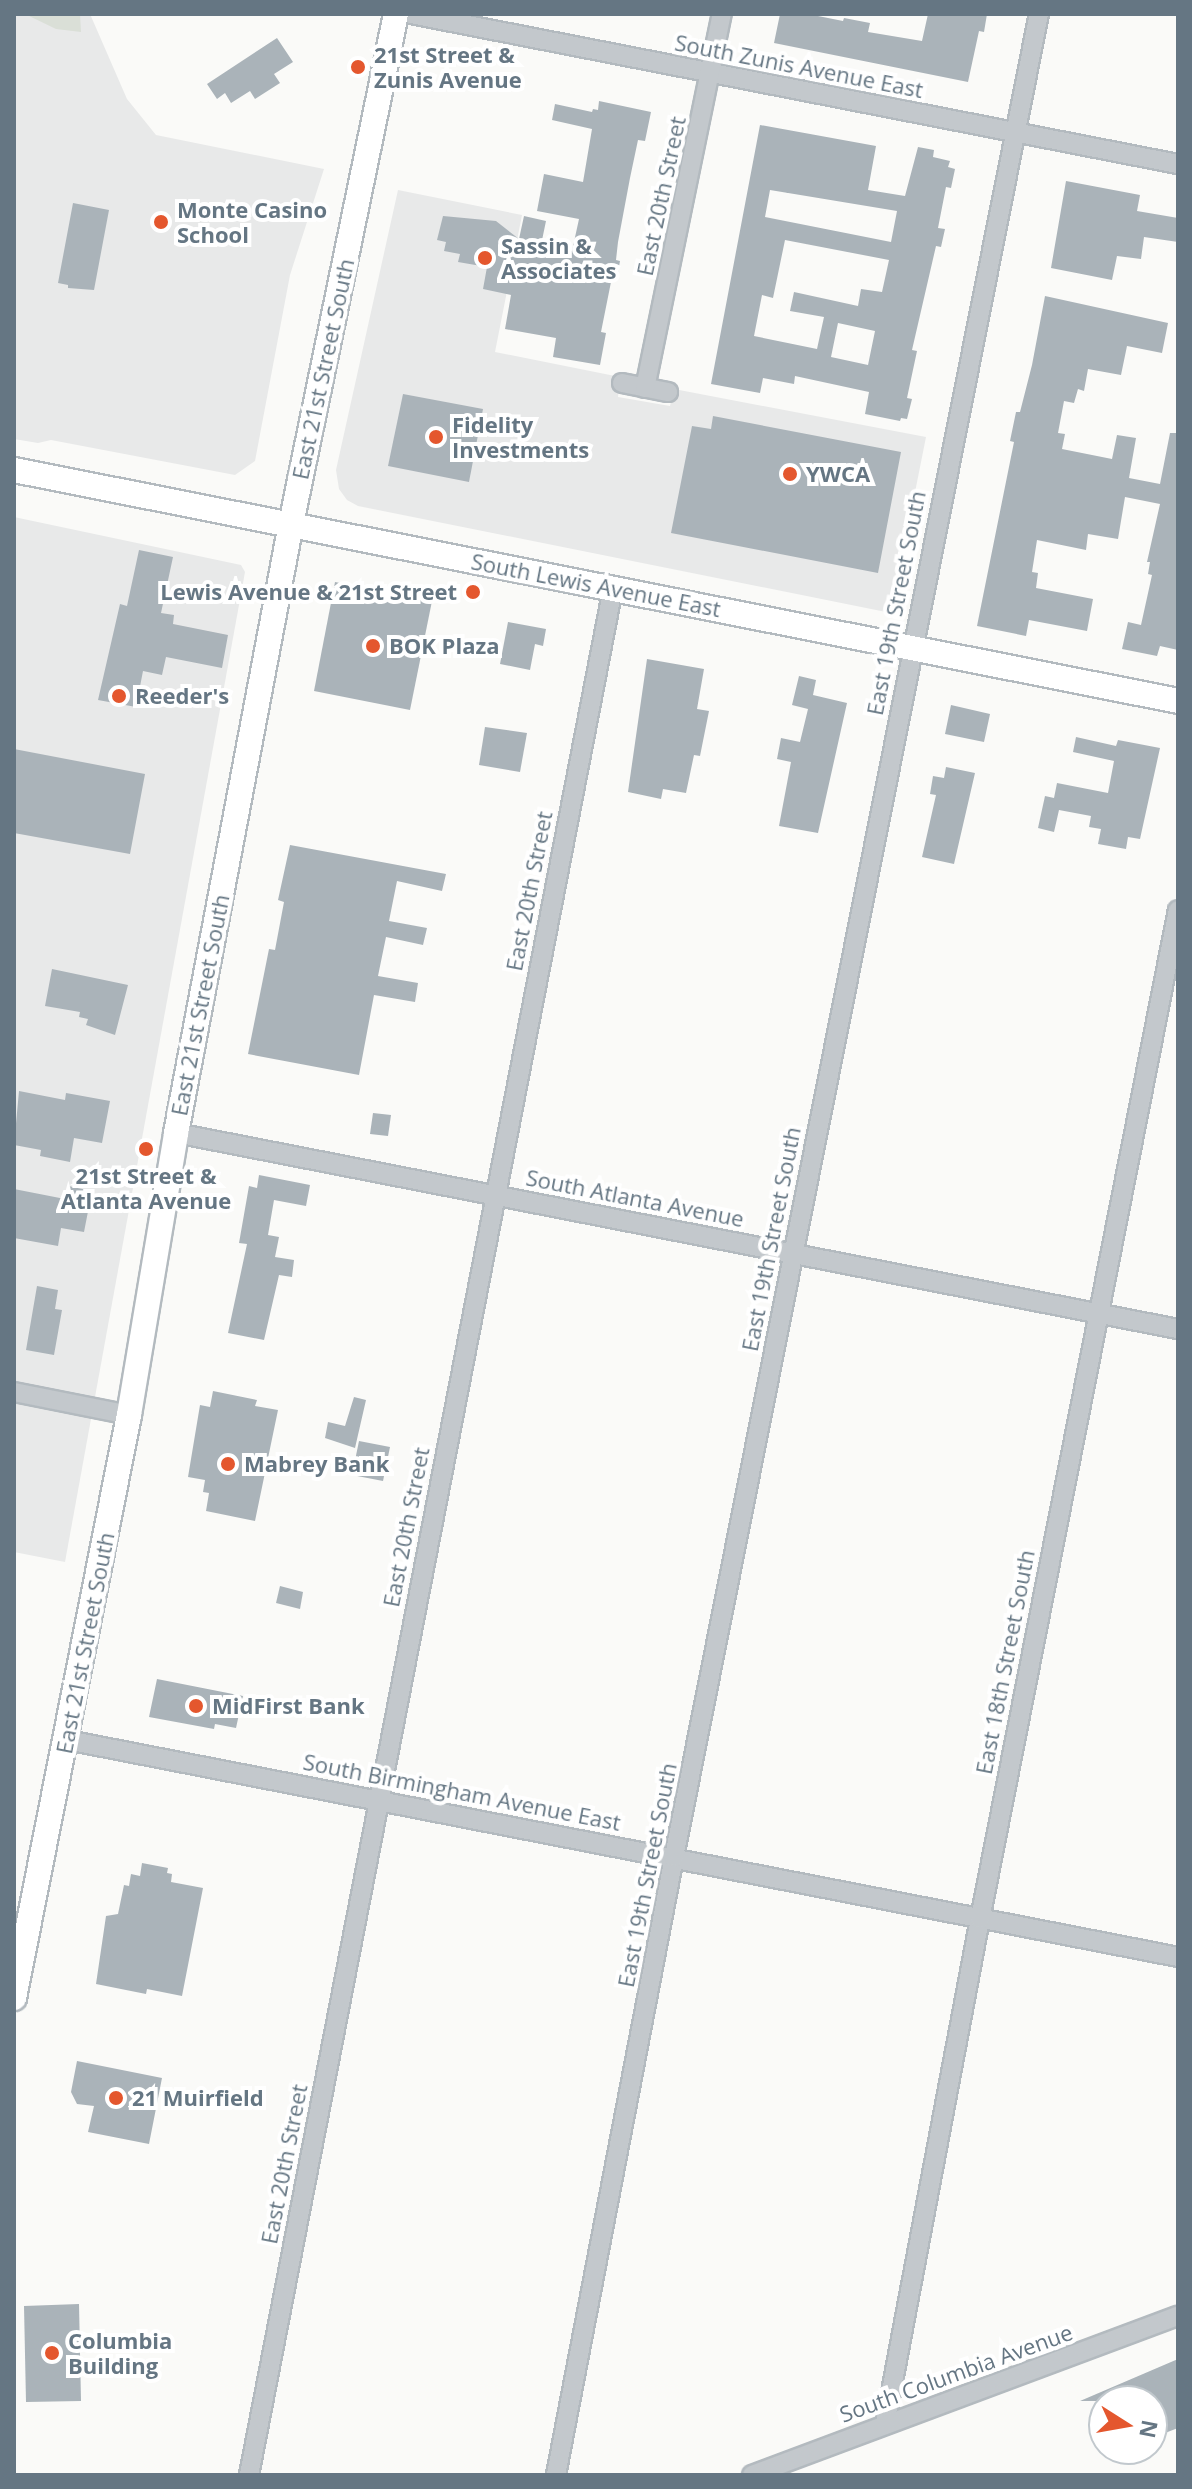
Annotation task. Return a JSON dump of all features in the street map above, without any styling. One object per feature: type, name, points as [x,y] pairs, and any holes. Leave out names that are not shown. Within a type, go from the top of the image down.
[{"type":"main road","name":"East 21st Street South","points":[[14,1998],[129,1415],[176,1133],[291,524],[396,14]]},
{"type":"main road","name":"South Lewis Avenue East","points":[[14,470],[1178,701]]},
{"type":"street","name":"South Zunis Avenue East","points":[[411,14],[1178,164]]},
{"type":"street","name":"East 20th Street","points":[[645,388],[722,14]]},
{"type":"street","name":"East 19th Street South","points":[[556,2475],[911,648],[1039,14]]},
{"type":"street","points":[[622,383],[668,392]]},
{"type":"street","name":"East 20th Street","points":[[249,2475],[613,589]]},
{"type":"street","name":"East 18th Street South","points":[[885,2424],[980,1919],[1178,910]]},
{"type":"street","name":"South Atlanta Avenue","points":[[176,1133],[1178,1329]]},
{"type":"street","points":[[14,1392],[129,1415]]},
{"type":"street","name":"South Birmingham Avenue East","points":[[67,1740],[1178,1957]]},
{"type":"street","name":"South Columbia Avenue","points":[[752,2475],[1178,2316]]},
{"type":"shaded area","name":"Monte Casino School","points":[[14,14],[90,14],[127,99],[156,135],[324,169],[290,275],[255,461],[235,475],[51,440],[38,443],[14,439]]},
{"type":"shaded area","points":[[25,14],[80,14],[81,32],[56,29]]},
{"type":"shaded area","points":[[398,190],[522,215],[495,352],[620,377],[618,397],[670,406],[674,389],[926,437],[891,613],[358,506],[347,500],[339,489],[336,470]]},
{"type":"shaded area","points":[[14,517],[241,565],[245,572],[65,1562],[14,1552]]},
{"type":"building","points":[[780,14],[808,14],[843,21],[844,18],[870,23],[868,32],[922,41],[928,14],[987,14],[984,32],[979,31],[968,82],[774,43]]},
{"type":"building","points":[[277,38],[293,62],[274,74],[280,83],[255,99],[250,91],[231,103],[225,93],[217,99],[207,84]]},
{"type":"building","points":[[599,101],[651,112],[645,141],[638,140],[630,178],[618,242],[616,260],[620,261],[617,278],[612,277],[601,332],[606,333],[600,365],[553,357],[556,338],[505,329],[511,295],[483,289],[487,267],[458,262],[460,254],[444,251],[446,242],[437,240],[443,216],[496,221],[519,239],[524,216],[546,221],[541,245],[572,251],[579,219],[537,211],[544,174],[583,182],[592,129],[552,120],[555,104],[592,112],[593,109],[598,110]]},
{"type":"building","points":[[760,125],[876,146],[868,190],[905,196],[918,147],[934,150],[933,157],[950,161],[948,167],[955,169],[951,188],[946,187],[938,228],[945,229],[941,247],[936,246],[912,350],[917,351],[907,398],[912,399],[907,419],[901,418],[900,421],[865,414],[869,392],[795,376],[794,384],[763,378],[760,393],[711,384]],"holes":[[[770,190],[897,211],[891,242],[765,217]],[[785,240],[889,260],[882,292],[861,289],[858,306],[794,292],[790,311],[824,317],[817,349],[754,336],[762,295],[773,298]],[[838,323],[875,331],[868,365],[831,357]]]},
{"type":"building","points":[[1066,181],[1140,195],[1137,211],[1178,218],[1178,242],[1144,237],[1141,259],[1117,256],[1112,280],[1051,268]]},
{"type":"building","points":[[73,203],[109,210],[94,290],[68,288],[68,285],[58,283]]},
{"type":"building","points":[[1045,296],[1168,323],[1162,353],[1127,346],[1121,375],[1088,369],[1084,391],[1078,389],[1074,403],[1064,401],[1058,433],[1065,434],[1062,449],[1112,459],[1117,435],[1136,438],[1129,478],[1160,484],[1170,433],[1178,433],[1178,650],[1160,646],[1157,656],[1122,649],[1128,622],[1141,625],[1152,575],[1148,574],[1150,562],[1147,562],[1160,504],[1125,497],[1118,539],[1088,534],[1086,550],[1037,540],[1032,572],[1038,573],[1036,588],[1093,599],[1087,631],[1029,620],[1026,636],[977,626],[1014,442],[1010,441],[1032,365]]},
{"type":"building","name":"Fidelity Investments","points":[[403,394],[483,409],[469,482],[388,466]]},
{"type":"building","name":"YWCA","points":[[713,416],[901,452],[878,573],[671,533],[692,426],[711,429]]},
{"type":"building","points":[[139,550],[173,557],[161,613],[174,615],[173,624],[228,635],[222,668],[166,657],[162,675],[143,671],[136,707],[98,700],[120,604],[127,606]]},
{"type":"building","name":"BOK Plaza","points":[[335,582],[432,601],[410,710],[314,691]]},
{"type":"building","points":[[508,622],[546,629],[543,646],[535,644],[530,670],[500,664]]},
{"type":"building","points":[[647,659],[704,669],[697,709],[709,711],[700,756],[694,755],[686,793],[663,789],[661,799],[628,792]]},
{"type":"building","points":[[799,676],[816,680],[813,695],[847,703],[818,833],[779,826],[791,762],[777,759],[781,738],[800,742],[808,709],[792,705]]},
{"type":"building","points":[[951,705],[990,714],[984,742],[945,734]]},
{"type":"building","points":[[485,727],[527,733],[520,772],[479,765]]},
{"type":"building","points":[[1076,737],[1116,746],[1118,740],[1160,748],[1140,839],[1128,837],[1126,849],[1098,844],[1101,829],[1089,827],[1091,816],[1059,810],[1054,832],[1038,828],[1045,796],[1054,798],[1057,783],[1108,793],[1114,761],[1073,752]]},
{"type":"building","points":[[14,749],[145,774],[130,854],[14,833]]},
{"type":"building","points":[[946,767],[975,773],[954,864],[922,857],[936,795],[930,794],[933,776],[944,778]]},
{"type":"building","points":[[290,845],[446,874],[442,891],[397,881],[389,921],[427,928],[423,945],[386,937],[378,976],[418,983],[415,1002],[374,995],[359,1075],[248,1054],[269,949],[275,950],[284,902],[278,900]]},
{"type":"building","points":[[52,969],[128,985],[115,1035],[86,1025],[88,1019],[79,1017],[80,1012],[45,1006]]},
{"type":"building","points":[[19,1091],[65,1100],[66,1093],[110,1101],[102,1143],[74,1138],[70,1162],[40,1156],[41,1150],[14,1145]]},
{"type":"building","points":[[373,1113],[391,1115],[388,1136],[370,1134]]},
{"type":"building","points":[[259,1175],[310,1185],[306,1206],[274,1200],[268,1235],[279,1237],[275,1257],[294,1260],[292,1277],[279,1275],[264,1340],[228,1333],[247,1244],[239,1243],[249,1186],[257,1188]]},
{"type":"building","points":[[68,1186],[92,1191],[84,1232],[61,1228],[58,1246],[14,1238],[14,1189],[65,1199]]},
{"type":"building","points":[[37,1286],[58,1290],[55,1309],[62,1310],[54,1355],[26,1350]]},
{"type":"building","name":"Mabrey Bank","points":[[213,1391],[257,1400],[255,1406],[278,1410],[255,1521],[206,1511],[209,1493],[203,1492],[205,1480],[188,1477],[200,1405],[210,1407]]},
{"type":"building","points":[[354,1397],[366,1400],[355,1448],[325,1438],[328,1422],[345,1426]]},
{"type":"building","points":[[359,1441],[390,1447],[383,1481],[352,1475]]},
{"type":"building","points":[[280,1586],[303,1592],[300,1609],[276,1603]]},
{"type":"building","name":"MidFirst Bank","points":[[157,1679],[243,1696],[236,1728],[215,1724],[214,1729],[149,1717]]},
{"type":"building","points":[[142,1863],[168,1868],[167,1873],[172,1874],[171,1882],[203,1888],[182,1996],[147,1989],[146,1994],[96,1984],[106,1916],[118,1914],[124,1885],[129,1886],[131,1874],[140,1876]]},
{"type":"building","name":"21 Muirfield","points":[[77,2061],[162,2078],[149,2144],[88,2132],[94,2106],[77,2104],[71,2092]]},
{"type":"building","name":"Columbia Building","points":[[79,2304],[81,2401],[26,2402],[24,2306]]},
{"type":"building","points":[[1178,2359],[1178,2428],[1168,2432],[1168,2385],[1117,2385]]},
{"type":"place","name":"21st Street & Zunis Avenue","points":[[358,67]]},
{"type":"place","name":"Monte Casino School","points":[[161,222]]},
{"type":"place","name":"Sassin & Associates","points":[[485,258]]},
{"type":"place","name":"Fidelity Investments","points":[[436,437]]},
{"type":"place","name":"YWCA","points":[[790,474]]},
{"type":"place","name":"Lewis Avenue & 21st Street","points":[[473,592]]},
{"type":"place","name":"BOK Plaza","points":[[373,646]]},
{"type":"place","name":"Reeder's","points":[[119,696]]},
{"type":"place","name":"21st Street & Atlanta Avenue","points":[[146,1149]]},
{"type":"place","name":"Mabrey Bank","points":[[228,1464]]},
{"type":"place","name":"MidFirst Bank","points":[[196,1706]]},
{"type":"place","name":"21 Muirfield","points":[[116,2098]]},
{"type":"place","name":"Columbia Building","points":[[52,2353]]}]
